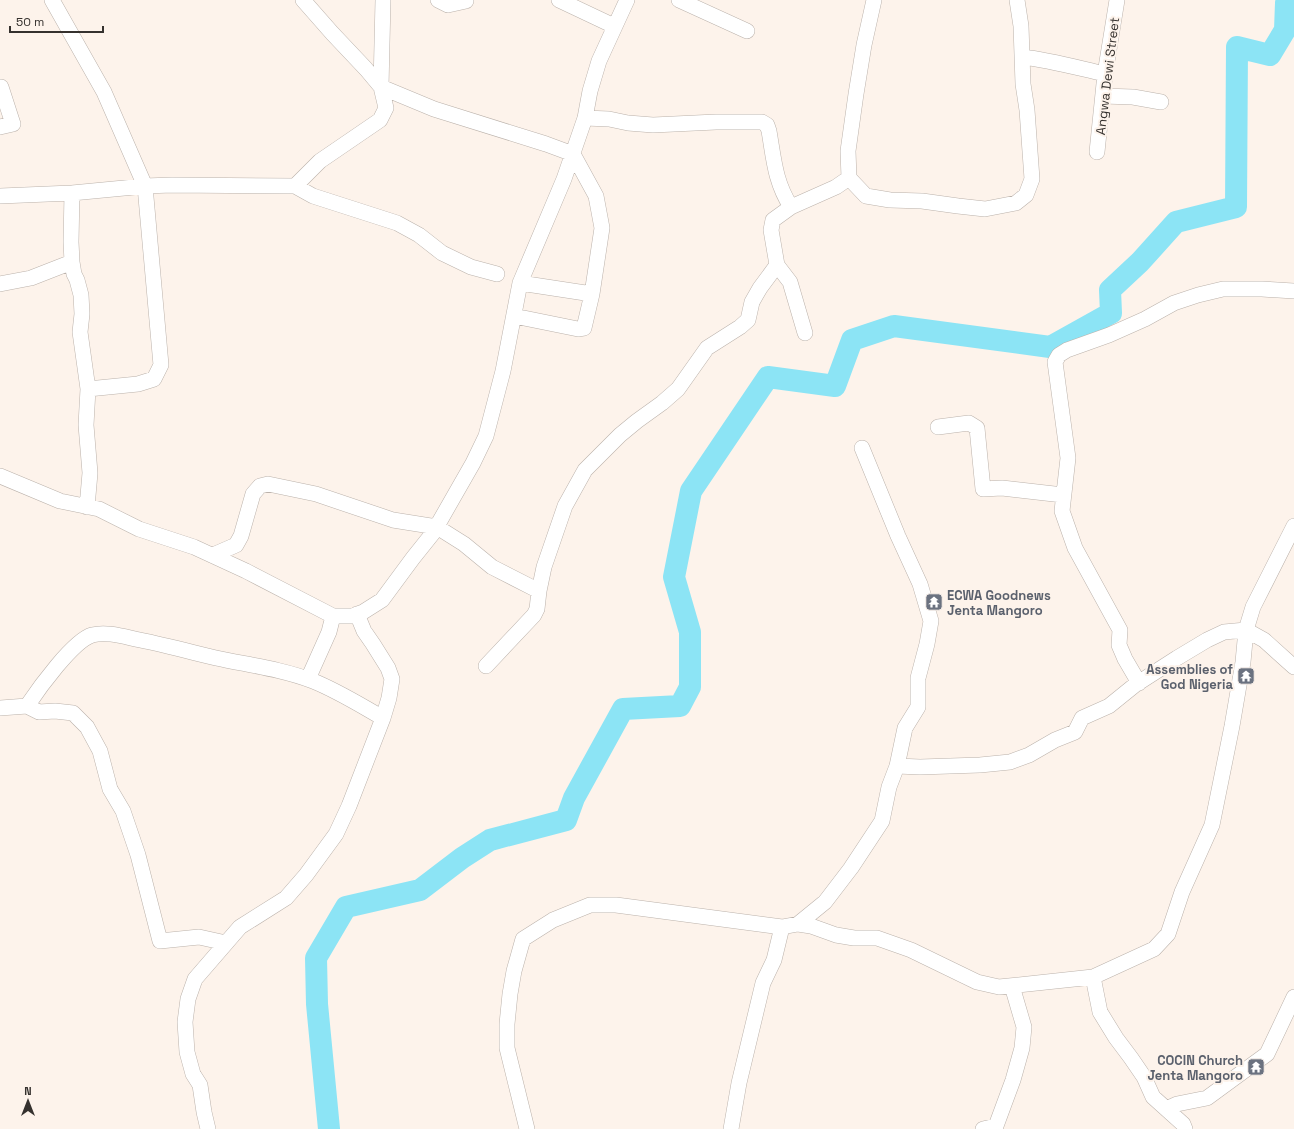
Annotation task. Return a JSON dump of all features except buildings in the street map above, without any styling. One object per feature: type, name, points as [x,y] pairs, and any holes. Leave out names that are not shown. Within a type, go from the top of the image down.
[{"type":"street","points":[[52,0],[104,92],[145,186],[161,365],[154,379],[138,384],[88,389]]},
{"type":"street","points":[[302,0],[381,86],[434,109],[546,144],[572,154],[596,196],[602,228],[592,294],[584,328],[578,329],[514,316]]},
{"type":"street","points":[[294,186],[320,161],[380,120],[386,108],[381,86],[383,0]]},
{"type":"street","points":[[438,0],[448,5],[466,1]]},
{"type":"street","points":[[559,0],[614,26]]},
{"type":"street","points":[[0,476],[60,501],[99,509],[139,529],[194,547],[213,555],[333,616],[352,616],[363,612],[382,600],[437,527],[474,463],[486,436],[503,371],[520,283],[564,179],[585,118],[590,92],[599,61],[614,26],[628,0]]},
{"type":"street","points":[[679,0],[747,31]]},
{"type":"street","points":[[874,0],[864,45],[854,108],[848,151],[848,178],[866,196],[890,200],[985,209],[1016,203],[1026,195],[1032,179],[1028,124],[1023,84],[1021,26],[1017,0]]},
{"type":"street","name":"Angwa Dewi Street","points":[[1097,152],[1105,74],[1117,0]]},
{"type":"street","points":[[1022,57],[1041,59],[1105,74]]},
{"type":"street","points":[[0,127],[14,124],[1,87]]},
{"type":"street","points":[[1103,96],[1133,97],[1161,102]]},
{"type":"street","points":[[585,118],[609,119],[628,123],[653,125],[716,122],[762,122],[767,125],[769,131],[780,189],[791,207]]},
{"type":"street","points":[[805,333],[790,282],[777,265],[772,230],[773,220],[791,207],[836,187],[848,178]]},
{"type":"street","points":[[0,196],[72,193],[145,186],[294,186],[313,196],[397,223],[442,253],[471,267],[497,274]]},
{"type":"street","points":[[72,193],[72,262],[74,274],[81,295],[82,314],[80,332],[88,389],[86,425],[90,473],[87,507]]},
{"type":"street","points":[[0,284],[31,278],[72,262]]},
{"type":"street","points":[[486,666],[534,615],[537,609],[544,567],[565,506],[585,470],[620,435],[678,389],[707,348],[740,327],[748,320],[752,302],[760,288],[777,265]]},
{"type":"street","points":[[520,283],[592,294]]},
{"type":"street","points":[[1139,683],[1118,645],[1120,630],[1075,548],[1062,510],[1068,458],[1055,362],[1059,355],[1067,350],[1109,335],[1174,304],[1198,295],[1223,289],[1262,289],[1294,292]]},
{"type":"street","points":[[938,427],[969,423],[977,428],[983,489],[1002,488],[1063,495]]},
{"type":"street","points":[[798,924],[825,902],[851,868],[882,821],[889,787],[896,766],[905,728],[918,707],[918,678],[927,644],[931,621],[920,584],[898,536],[862,448]]},
{"type":"street","points":[[213,555],[236,545],[241,536],[253,494],[260,486],[268,484],[316,494],[393,520],[437,527],[464,544],[492,567],[539,592]]},
{"type":"street","points":[[527,1129],[507,1048],[507,1024],[510,994],[522,939],[553,920],[590,905],[616,905],[782,927],[798,924],[810,926],[836,935],[854,938],[877,938],[911,950],[977,982],[999,987],[1093,977],[1154,949],[1168,934],[1182,892],[1212,825],[1232,726],[1243,662],[1246,630],[1252,606],[1294,526]]},
{"type":"street","points":[[208,1129],[200,1085],[193,1074],[187,1052],[185,1022],[188,999],[195,979],[240,927],[286,898],[306,875],[336,834],[349,806],[383,718],[389,698],[392,679],[388,668],[364,631],[357,614]]},
{"type":"street","points":[[308,679],[329,632],[333,616]]},
{"type":"street","points":[[896,766],[920,767],[980,765],[1010,762],[1029,755],[1055,740],[1075,732],[1082,718],[1109,706],[1139,683],[1207,640],[1224,632],[1246,630],[1264,640],[1294,668]]},
{"type":"street","points":[[27,706],[42,684],[82,640],[92,635],[103,634],[129,638],[268,668],[308,679],[338,693],[383,718]]},
{"type":"street","points":[[0,708],[27,706],[39,712],[54,711],[73,713],[87,727],[100,751],[110,789],[122,811],[138,855],[160,941],[199,937],[226,943]]},
{"type":"street","points":[[731,1129],[739,1083],[763,983],[774,960],[782,927]]},
{"type":"street","points":[[1093,977],[1100,1012],[1144,1078],[1153,1097],[1183,1124],[1185,1129]]},
{"type":"street","points":[[983,1129],[996,1126],[1013,1080],[1022,1048],[1024,1027],[1012,986]]},
{"type":"street","points":[[1166,1109],[1177,1104],[1207,1098],[1267,1054],[1294,997]]},
{"type":"waterway","points":[[329,1129],[317,1004],[316,958],[346,907],[420,890],[462,858],[490,840],[566,820],[574,798],[623,709],[680,706],[690,687],[690,632],[674,577],[691,491],[768,377],[835,386],[852,340],[894,326],[1050,347],[1111,313],[1110,290],[1140,262],[1176,222],[1236,207],[1237,47],[1270,55],[1285,30],[1287,0]]},
{"type":"place","name":"ECWA Goodnews Jenta Mangoro","points":[[934,602]]},
{"type":"place","name":"Assemblies of God Nigeria","points":[[1246,676]]},
{"type":"place","name":"COCIN Church Jenta Mangoro","points":[[1256,1067]]}]
